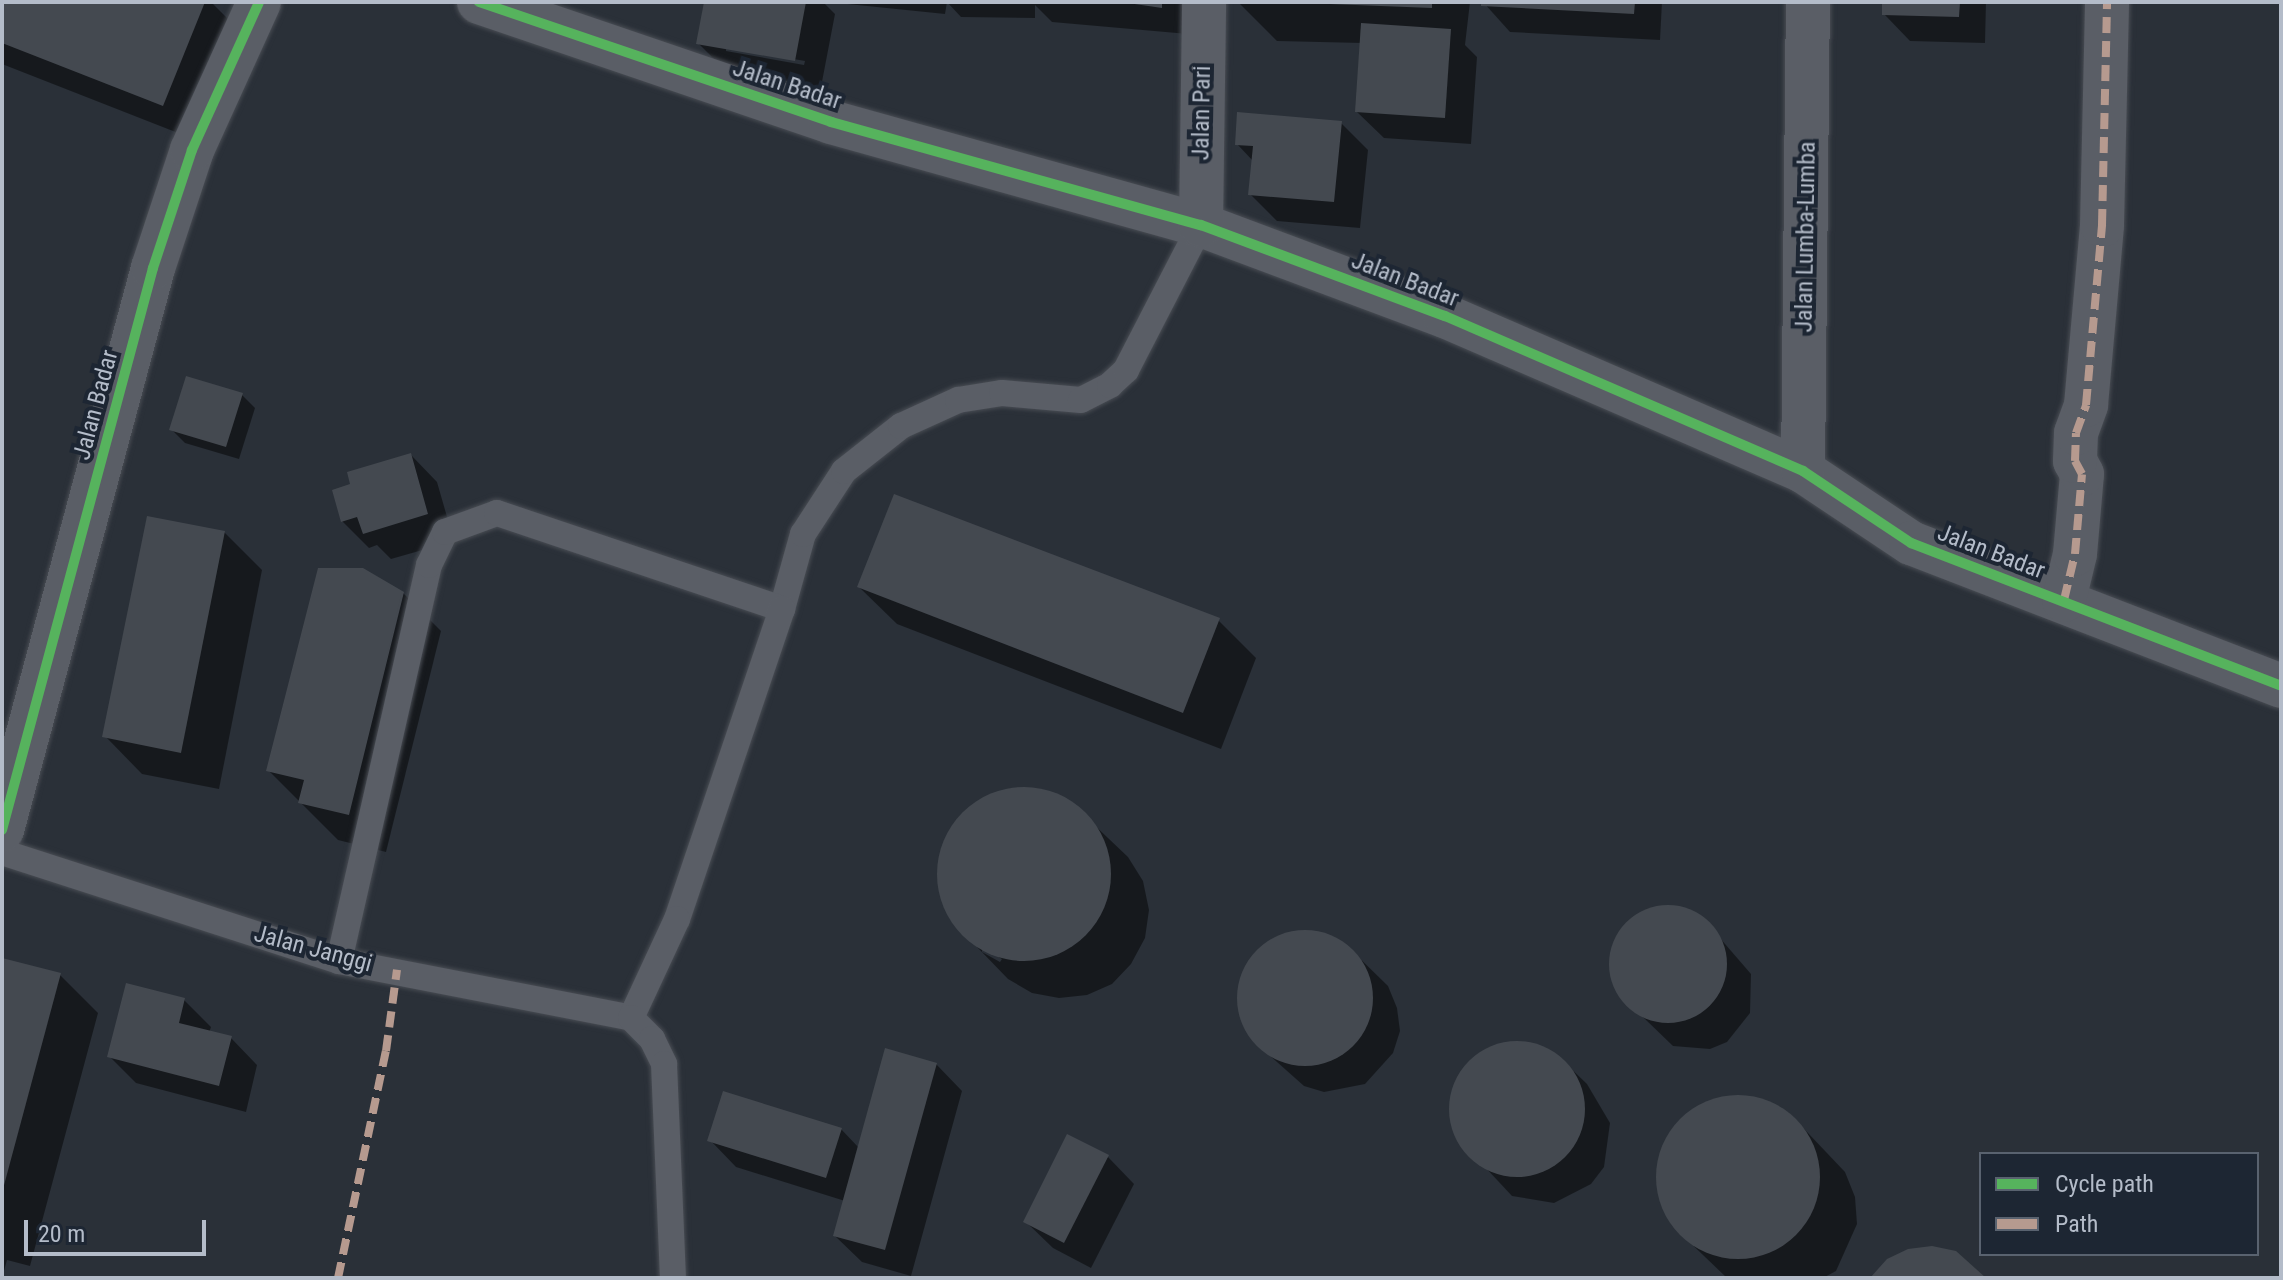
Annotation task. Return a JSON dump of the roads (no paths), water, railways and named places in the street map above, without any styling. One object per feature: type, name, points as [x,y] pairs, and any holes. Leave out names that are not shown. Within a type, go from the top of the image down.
[{"type":"street","name":"Jalan Badar","points":[[2,830],[153,268],[192,150],[259,2]]},
{"type":"street","name":"Jalan Badar","points":[[479,2],[831,122],[1201,225],[1445,316],[1803,471],[1911,543],[2281,686]]},
{"type":"street","name":"Jalan Pari","points":[[1201,225],[1204,2]]},
{"type":"street","name":"Jalan Lumba-Lumba","points":[[1803,471],[1808,2]]},
{"type":"street","points":[[2064,600],[2075,554],[2082,474],[2075,461],[2076,433],[2086,405],[2102,225],[2107,2]]},
{"type":"lane","points":[[673,1278],[664,1064],[652,1039],[631,1018],[677,919],[782,609],[803,534],[844,471],[901,426],[958,400],[1002,393],[1081,400],[1110,385],[1126,370],[1201,225]]},
{"type":"lane","points":[[339,961],[429,565],[445,532],[497,513],[782,609]]},
{"type":"lane","name":"Jalan Janggi","points":[[2,852],[339,961],[631,1018]]}]
